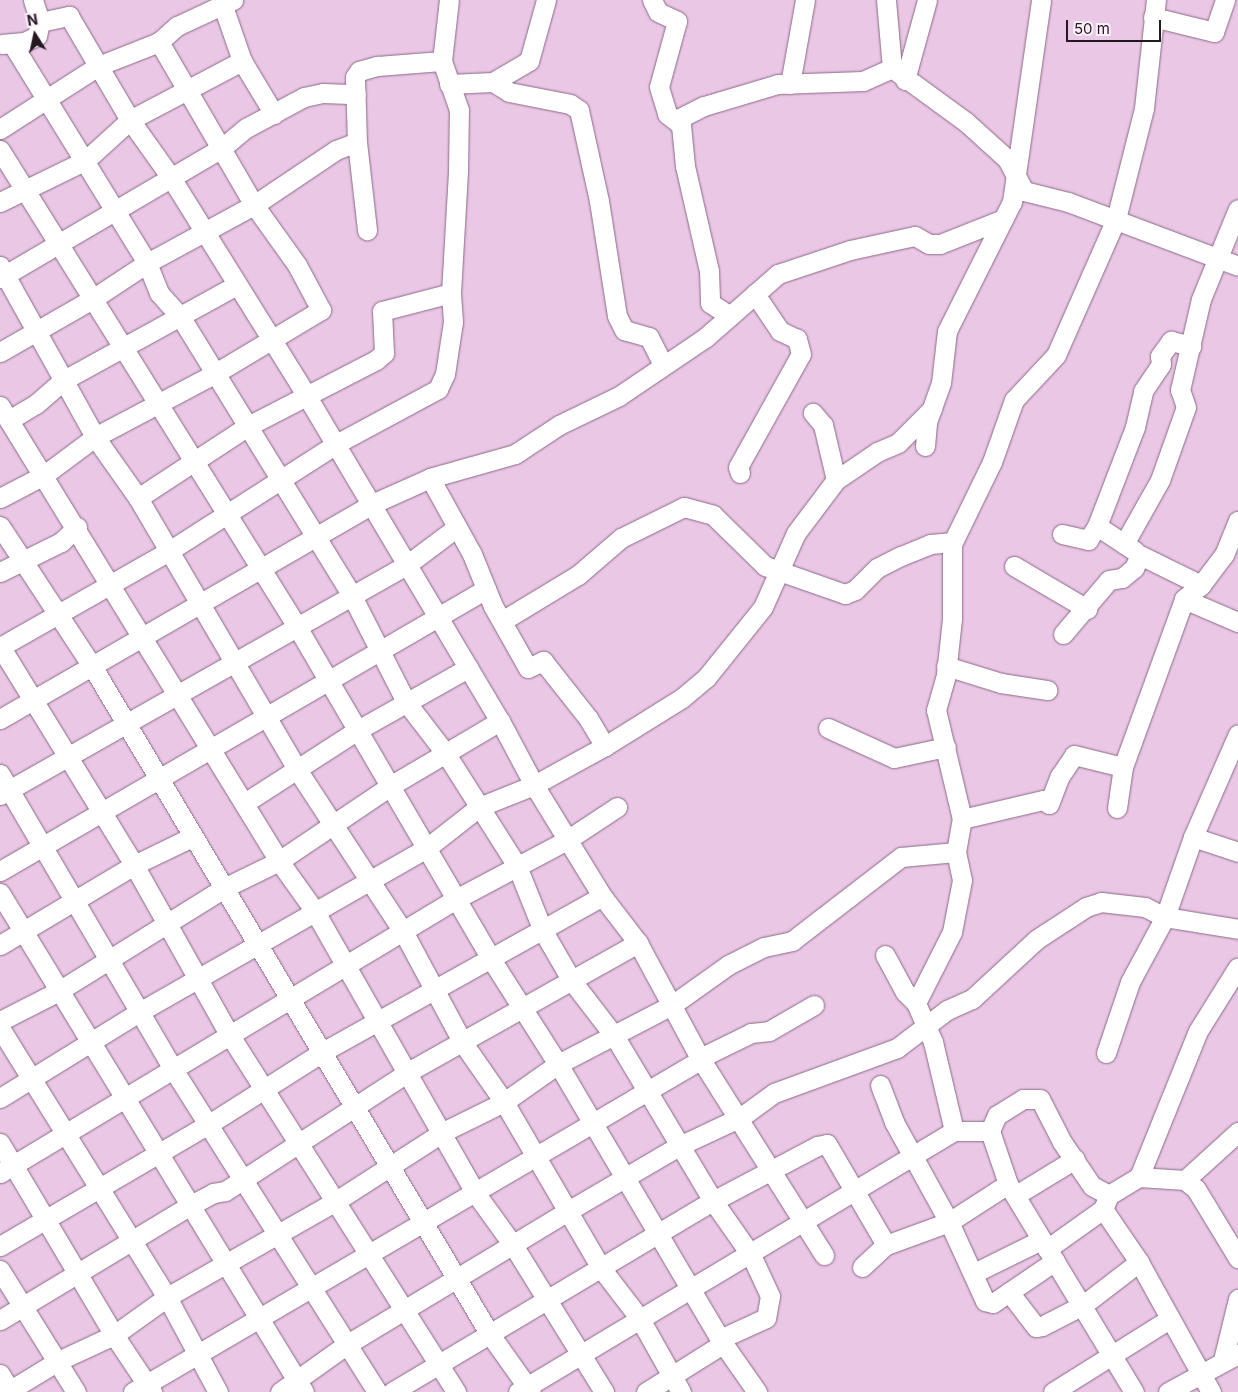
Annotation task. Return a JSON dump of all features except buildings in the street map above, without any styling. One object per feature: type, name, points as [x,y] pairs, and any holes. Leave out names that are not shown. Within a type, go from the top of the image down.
[{"type":"street","points":[[33,0],[40,22],[37,36],[6,44],[86,160],[147,263],[159,293],[180,316],[214,374],[282,479],[352,596],[379,653],[406,702],[446,754],[516,866],[544,931],[572,981],[615,1038],[648,1089],[679,1146],[713,1201],[751,1255],[770,1296],[766,1318],[722,1341],[676,1384],[646,1392]]},
{"type":"street","points":[[449,0],[442,61],[459,110],[450,348],[438,389],[336,444],[170,551],[110,582],[0,647],[134,865],[168,924],[196,980],[229,1034],[265,1086],[299,1144],[369,1253],[435,1364],[456,1392]]},
{"type":"street","points":[[449,84],[493,82],[529,61],[546,0]]},
{"type":"street","points":[[652,0],[658,12],[677,21],[659,87],[667,114],[676,120],[682,130],[685,166],[710,271],[710,303],[730,316]]},
{"type":"street","points":[[790,84],[805,0]]},
{"type":"street","points":[[886,0],[899,74],[966,122],[1007,160],[1018,176],[1024,192],[1116,219],[1218,260],[1238,266]]},
{"type":"street","points":[[899,74],[927,0]]},
{"type":"street","points":[[925,446],[940,383],[947,331],[1003,219],[1018,176],[1041,0]]},
{"type":"street","points":[[916,1003],[952,932],[962,880],[956,852],[962,820],[936,710],[946,666],[953,598],[953,542],[992,462],[1014,400],[1056,355],[1116,219],[1144,108],[1154,8],[1214,32],[1225,0]]},
{"type":"street","points":[[0,130],[46,102],[98,66],[159,42],[177,26],[228,3],[242,61],[274,114]]},
{"type":"street","points":[[40,22],[68,16],[130,120],[170,176],[235,286],[272,339],[408,564],[500,720],[534,785],[567,840],[602,896],[638,943],[701,1059],[740,1117],[768,1170],[806,1222],[824,1255]]},
{"type":"street","points":[[0,498],[44,475],[95,437],[214,374],[321,310],[297,265],[254,205],[159,42]]},
{"type":"street","points":[[0,202],[86,160],[130,120],[242,61]]},
{"type":"street","points":[[367,230],[357,142],[355,77],[359,72],[377,66],[442,61]]},
{"type":"street","points":[[676,120],[704,106],[790,84],[863,81],[899,74]]},
{"type":"street","points":[[493,82],[509,92],[570,104],[579,110],[599,201],[617,316],[624,330],[648,337],[663,365]]},
{"type":"street","points":[[356,94],[323,93],[304,98],[246,128],[222,148],[113,208],[60,243],[2,273],[95,437],[138,498],[199,603],[269,717],[298,771],[404,933],[432,990],[463,1043],[504,1102],[601,1268],[640,1320],[676,1384]]},
{"type":"street","points":[[0,352],[94,298],[147,263],[205,234],[254,205],[336,150],[357,142]]},
{"type":"street","points":[[0,150],[94,298],[156,405],[296,625],[326,682],[428,846],[491,959],[558,1064],[658,1235],[693,1288],[722,1341],[757,1392]]},
{"type":"street","points":[[1124,544],[1160,480],[1186,407],[1180,390],[1201,299],[1218,260],[1224,236],[1238,209]]},
{"type":"street","points":[[0,719],[142,638],[314,534],[372,504],[430,478],[515,454],[559,425],[619,396],[730,316],[778,274],[820,259],[915,236],[929,244],[940,244],[1003,219]]},
{"type":"street","points":[[235,286],[62,381],[36,404],[4,413],[77,527],[142,638],[246,802],[279,861],[314,910],[443,1132],[474,1191],[513,1245],[546,1301],[582,1353],[604,1392]]},
{"type":"street","points":[[138,498],[194,465],[248,426],[305,393],[358,370],[384,353],[382,311],[451,292]]},
{"type":"street","points":[[740,473],[738,467],[801,354],[797,339],[780,331],[755,294]]},
{"type":"street","points":[[1062,534],[1088,540],[1097,526],[1136,427],[1143,391],[1161,364],[1160,356],[1171,341],[1191,346]]},
{"type":"street","points":[[0,1098],[34,1079],[141,1011],[369,878],[428,846],[479,807],[534,785],[604,746],[682,698],[706,678],[763,607],[781,572],[796,533],[836,480],[877,452],[898,444],[933,409]]},
{"type":"street","points":[[813,413],[823,425],[836,480]]},
{"type":"street","points":[[430,478],[472,554],[486,589],[528,668],[543,661],[588,718],[604,746]]},
{"type":"street","points":[[502,621],[578,575],[621,538],[684,507],[703,509],[713,515],[757,561],[781,572],[848,594],[881,566],[930,544],[953,542]]},
{"type":"street","points":[[1117,808],[1123,767],[1184,599],[1202,585],[1224,555],[1238,521]]},
{"type":"street","points":[[0,526],[24,558],[92,666],[124,725],[292,996],[354,1107],[425,1219],[489,1333],[525,1390],[582,1353],[751,1255],[954,1132],[990,1130]]},
{"type":"street","points":[[1097,526],[1142,556],[1202,585]]},
{"type":"street","points":[[0,572],[24,558],[61,542],[77,527]]},
{"type":"street","points":[[5,793],[234,660],[408,564],[456,528]]},
{"type":"street","points":[[1063,634],[1087,609],[1110,580],[1122,578],[1142,556]]},
{"type":"street","points":[[1014,566],[1087,609]]},
{"type":"street","points":[[0,871],[158,778],[269,717],[486,589]]},
{"type":"street","points":[[1184,599],[1238,622]]},
{"type":"street","points":[[946,666],[1001,683],[1047,690]]},
{"type":"street","points":[[246,802],[298,771],[356,731],[468,668]]},
{"type":"street","points":[[0,1021],[57,992],[224,888],[279,861],[390,786],[500,720]]},
{"type":"street","points":[[828,728],[894,758],[946,747]]},
{"type":"street","points":[[1106,1053],[1130,982],[1165,917],[1193,837],[1238,734]]},
{"type":"street","points":[[962,820],[1042,800],[1049,804],[1060,776],[1074,755],[1123,767]]},
{"type":"street","points":[[0,774],[5,793],[44,845],[76,898],[109,961],[141,1011],[173,1069],[279,1232],[346,1345],[377,1392]]},
{"type":"street","points":[[7,1169],[292,996],[404,933],[456,899],[567,840],[617,807]]},
{"type":"street","points":[[0,945],[134,865],[192,837]]},
{"type":"street","points":[[1193,837],[1238,852]]},
{"type":"street","points":[[0,1374],[9,1391],[58,1361],[114,1335],[167,1296],[336,1201],[443,1132],[504,1102],[558,1064],[615,1038],[672,1005],[744,956],[792,941],[901,857],[956,852]]},
{"type":"street","points":[[0,893],[24,930],[57,992],[92,1041],[189,1206],[227,1261],[301,1387]]},
{"type":"street","points":[[0,1246],[47,1219],[96,1187],[209,1124],[265,1086],[432,990],[544,931],[602,896]]},
{"type":"street","points":[[280,1392],[301,1387],[346,1345],[404,1313],[568,1211],[679,1146],[740,1117],[774,1093],[897,1048],[923,1027],[972,999],[1037,939],[1086,907],[1101,902],[1145,907],[1165,917],[1238,930]]},
{"type":"street","points":[[0,1320],[20,1305],[134,1243],[189,1206],[213,1193],[225,1191],[242,1177],[299,1144],[408,1072],[522,1010],[638,943]]},
{"type":"street","points":[[886,955],[905,992],[916,1003],[923,1027],[933,1042],[954,1132]]},
{"type":"street","points":[[880,1085],[912,1156],[949,1222],[988,1303],[1009,1292],[1048,1250],[1138,1177],[1198,1031],[1238,967]]},
{"type":"street","points":[[0,1143],[7,1169],[47,1219],[144,1389],[195,1355],[311,1284],[369,1253],[536,1156],[591,1121],[701,1059],[751,1033],[769,1031],[814,1004]]},
{"type":"street","points":[[0,1028],[34,1079],[96,1187],[167,1296],[195,1355],[218,1392]]},
{"type":"street","points":[[1134,1392],[1012,1189],[990,1130],[997,1115],[1009,1107],[1033,1097],[1040,1099],[1062,1142],[1092,1186],[1106,1202],[1168,1320],[1211,1392]]},
{"type":"street","points":[[1185,1180],[1238,1132]]},
{"type":"street","points":[[392,1392],[435,1364],[546,1301],[713,1201],[768,1170],[827,1144],[886,1245]]},
{"type":"street","points":[[862,1267],[886,1245],[949,1222],[1075,1159]]},
{"type":"street","points":[[1138,1177],[1185,1180],[1196,1189],[1238,1258]]},
{"type":"street","points":[[974,1273],[1048,1250]]},
{"type":"street","points":[[1009,1292],[1036,1327],[1083,1305],[1139,1262]]},
{"type":"street","points":[[0,1270],[20,1305],[58,1361],[76,1392]]},
{"type":"street","points":[[1168,1392],[1231,1357],[1238,1299]]},
{"type":"street","points":[[1056,1391],[1168,1320]]}]
